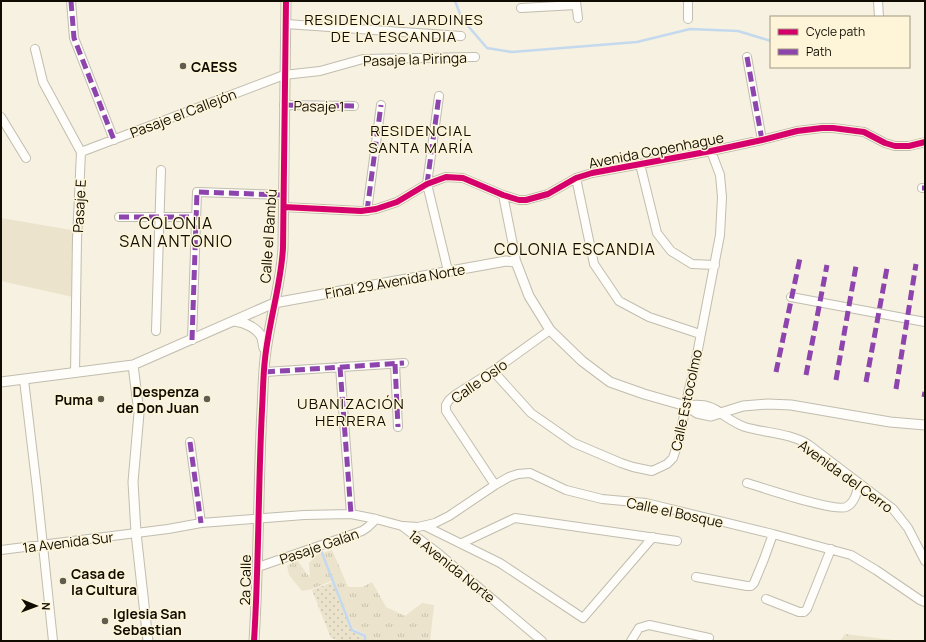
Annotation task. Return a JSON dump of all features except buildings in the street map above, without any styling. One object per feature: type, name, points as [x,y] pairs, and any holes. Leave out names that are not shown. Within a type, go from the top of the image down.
[{"type":"street","points":[[71,1],[74,38],[114,140]]},
{"type":"street","name":"Calle el Bambú","points":[[258,519],[265,359],[281,270],[284,207],[284,75],[286,1]]},
{"type":"street","points":[[688,1],[688,19]]},
{"type":"street","points":[[878,1],[879,16]]},
{"type":"street","points":[[521,8],[576,3],[578,18]]},
{"type":"street","points":[[286,24],[461,36]]},
{"type":"street","points":[[35,49],[43,82],[81,152]]},
{"type":"street","name":"Pasaje la Piringa","points":[[284,75],[320,71],[363,59],[475,57]]},
{"type":"street","points":[[747,57],[762,140]]},
{"type":"street","name":"Pasaje el Callejón","points":[[81,152],[284,75]]},
{"type":"street","points":[[439,96],[427,184],[448,271]]},
{"type":"street","name":"Pasaje 1","points":[[284,105],[354,106]]},
{"type":"street","points":[[367,211],[381,106]]},
{"type":"street","points":[[1,117],[26,158]]},
{"type":"street","name":"Avenida Copenhague","points":[[284,207],[367,211],[405,198],[427,184],[446,177],[463,178],[503,195],[519,200],[526,200],[548,194],[576,178],[640,164],[712,151],[797,131],[833,128],[864,132],[885,143],[895,146],[909,146],[925,142]]},
{"type":"street","name":"Calle Estocolmo","points":[[493,371],[531,413],[574,444],[621,463],[652,471],[667,464],[673,458],[680,436],[694,370],[720,235],[722,197],[720,175],[712,151]]},
{"type":"street","name":"Pasaje E","points":[[75,373],[77,239],[81,152]]},
{"type":"street","points":[[640,164],[657,233],[671,251],[692,264],[715,265]]},
{"type":"street","points":[[156,331],[161,170]]},
{"type":"street","points":[[576,178],[594,264],[619,301],[649,317],[700,334]]},
{"type":"street","points":[[192,340],[197,192],[284,195]]},
{"type":"street","points":[[503,195],[516,262],[529,296],[550,330],[582,361],[610,382],[644,394],[686,406],[697,413],[711,416],[743,406],[791,404],[890,422],[925,426]]},
{"type":"street","points":[[119,217],[196,217]]},
{"type":"street","name":"Final 29 Avenida Norte","points":[[1,382],[133,365],[274,303],[506,261],[516,262]]},
{"type":"street","points":[[792,297],[925,322]]},
{"type":"street","points":[[234,321],[251,326],[258,332],[262,338],[265,359]]},
{"type":"street","name":"Calle Oslo","points":[[495,485],[446,411],[446,405],[455,395],[493,371],[550,330]]},
{"type":"street","points":[[395,364],[398,427]]},
{"type":"street","points":[[264,372],[404,364]]},
{"type":"street","points":[[133,365],[139,413],[133,482],[136,533],[148,641]]},
{"type":"street","points":[[340,367],[351,514]]},
{"type":"street","points":[[24,380],[53,641]]},
{"type":"street","name":"Avenida del Cerro","points":[[720,413],[742,426],[787,436],[803,442],[893,508],[908,528],[925,561]]},
{"type":"street","points":[[190,442],[201,523]]},
{"type":"street","name":"Calle el Bosque","points":[[402,526],[425,526],[449,516],[509,477],[518,474],[530,473],[566,490],[602,499],[646,503],[851,555],[925,602]]},
{"type":"street","points":[[747,483],[829,506],[845,507],[853,502],[859,483]]},
{"type":"street","name":"1a Avenida Norte","points":[[136,533],[201,523],[304,515],[351,514],[376,519],[402,526],[438,553],[542,641]]},
{"type":"street","points":[[462,543],[515,518],[676,541]]},
{"type":"street","name":"2a Calle","points":[[254,641],[258,567],[258,519]]},
{"type":"street","name":"Pasaje Galán","points":[[258,567],[362,532],[376,519]]},
{"type":"street","points":[[425,526],[500,563],[583,618],[653,538]]},
{"type":"street","name":"1a Avenida Sur","points":[[1,550],[136,533]]},
{"type":"street","points":[[696,577],[751,586],[754,583],[773,534]]},
{"type":"street","points":[[766,599],[799,612],[804,612],[807,609],[832,549]]},
{"type":"street","points":[[631,641],[639,628],[649,625],[709,638]]},
{"type":"green space","points":[[1,218],[77,231],[73,297],[1,281]]},
{"type":"green space","points":[[332,550],[348,587],[363,587],[372,582],[386,607],[405,616],[422,603],[434,605],[430,641],[366,641],[366,635],[353,628],[333,580],[312,589],[302,591],[289,575],[287,566],[297,560],[310,578],[309,563],[316,555]]},
{"type":"green space","points":[[332,582],[352,631],[365,638],[364,641],[342,641],[331,638],[312,590]]},
{"type":"green space","points":[[845,634],[901,641],[840,641]]},
{"type":"waterway","points":[[455,1],[462,19],[487,48],[512,52],[637,42],[690,29],[738,31],[770,41]]},
{"type":"waterway","points":[[320,548],[352,630],[365,636],[365,641]]},
{"type":"marked path","points":[[71,1],[74,38],[114,140]]},
{"type":"marked path","points":[[747,57],[762,140]]},
{"type":"marked path","points":[[427,184],[439,96]]},
{"type":"marked path","points":[[284,105],[354,106]]},
{"type":"marked path","points":[[367,211],[381,105]]},
{"type":"marked path","points":[[192,340],[197,192],[284,195]]},
{"type":"marked path","points":[[119,217],[196,217]]},
{"type":"marked path","points":[[776,372],[800,258]]},
{"type":"marked path","points":[[896,389],[916,264]]},
{"type":"marked path","points":[[806,375],[827,265]]},
{"type":"marked path","points":[[836,380],[856,266]]},
{"type":"marked path","points":[[866,382],[887,268]]},
{"type":"marked path","points":[[265,372],[404,363]]},
{"type":"marked path","points":[[395,364],[398,427]]},
{"type":"marked path","points":[[340,367],[351,514]]},
{"type":"marked path","points":[[924,397],[925,392]]},
{"type":"marked path","points":[[190,442],[201,523]]},
{"type":"cycle path","points":[[254,641],[264,372],[267,345],[280,276],[283,248],[286,1]]},
{"type":"cycle path","points":[[284,207],[361,211],[376,209],[397,202],[427,184],[446,177],[463,178],[503,195],[519,200],[526,200],[548,194],[576,178],[592,173],[711,151],[797,131],[822,128],[864,132],[885,143],[895,146],[909,146],[925,142]]},
{"type":"place","name":"CAESS","points":[[183,66]]},
{"type":"place","name":"Puma","points":[[101,399]]},
{"type":"place","name":"Despenza de Don Juan","points":[[207,399]]},
{"type":"place","name":"Casa de la Cultura","points":[[63,581]]},
{"type":"place","name":"Iglesia San Sebastian","points":[[105,621]]},
{"type":"district","name":"RESIDENCIAL JARDINES DE LA ESCANDIA","points":[[394,28]]},
{"type":"district","name":"RESIDENCIAL SANTA MARÍA","points":[[421,138]]},
{"type":"district","name":"COLONIA SAN ANTONIO","points":[[176,232]]},
{"type":"district","name":"COLONIA ESCANDIA","points":[[575,249]]},
{"type":"district","name":"UBANIZACIÓN HERRERA","points":[[351,412]]}]
